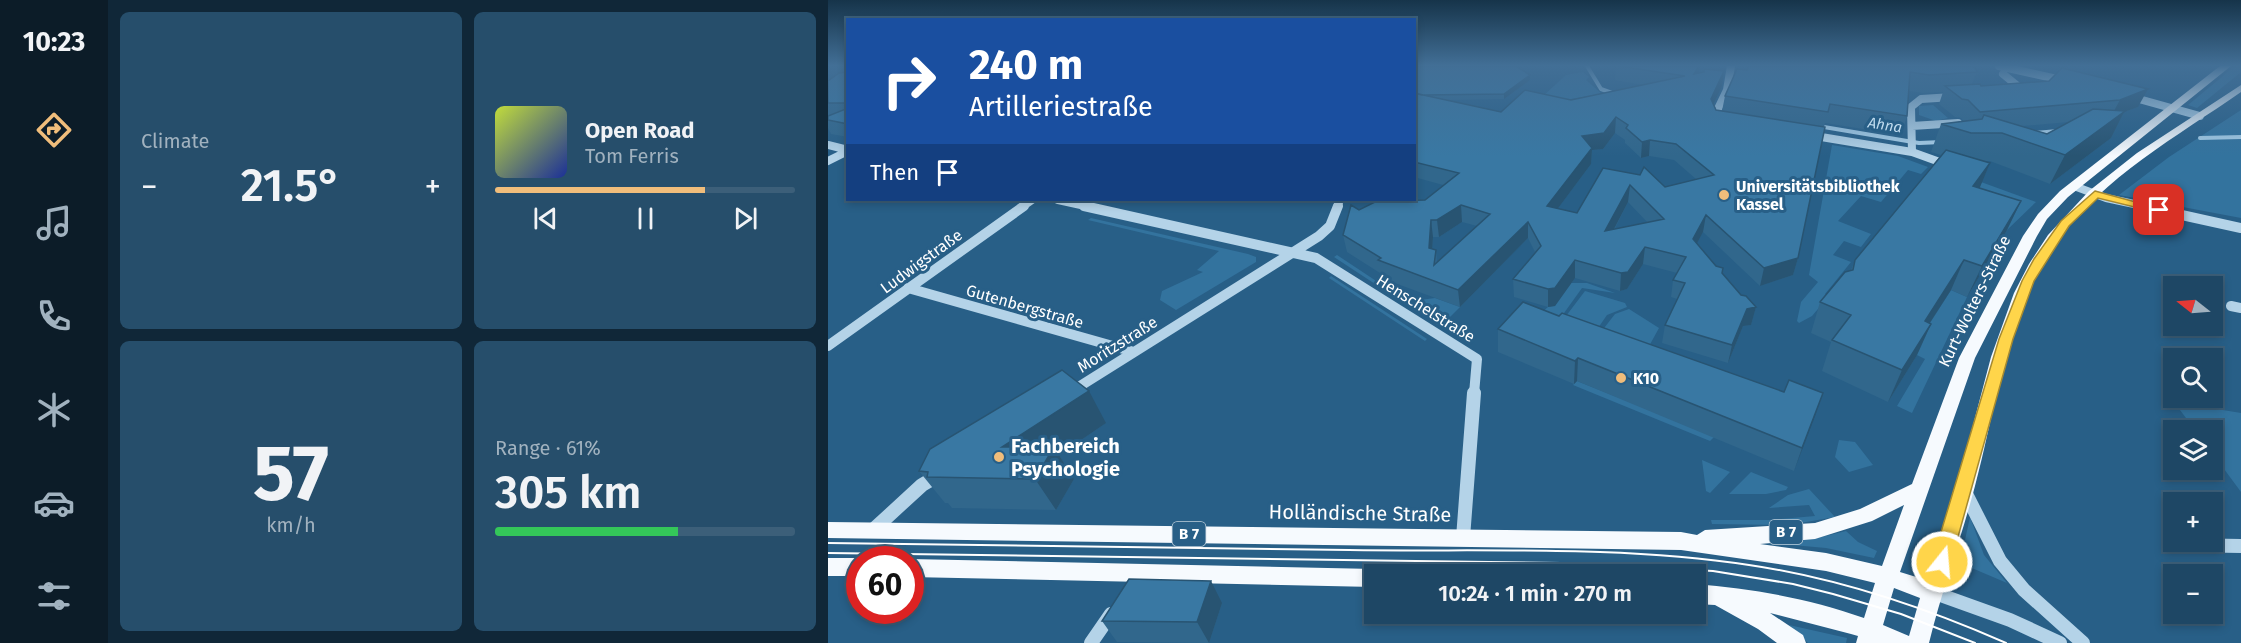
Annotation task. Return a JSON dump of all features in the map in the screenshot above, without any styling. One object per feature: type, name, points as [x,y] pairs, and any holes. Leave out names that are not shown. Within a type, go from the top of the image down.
[{"type":"main road","name":"Kurt-Wolters-Straße","points":[[1869,636],[1967,358],[2010,270],[2042,217],[2074,186],[2187,96]]},
{"type":"main road","points":[[1918,643],[2006,339],[2028,281],[2052,239],[2095,194],[2229,96]]},
{"type":"main road","name":"B 7","points":[[1681,542],[1815,531],[1865,515],[1919,489]]},
{"type":"main road","name":"Holländische Straße","points":[[828,530],[1681,542],[1826,562],[1888,577],[1932,592]]},
{"type":"main road","points":[[828,567],[846,567]]},
{"type":"main road","points":[[924,568],[1140,571],[1364,578]]},
{"type":"main road","points":[[1706,594],[1831,615],[1869,636],[1901,643]]},
{"type":"main road","points":[[1706,594],[1766,622],[1795,643]]},
{"type":"street","points":[[1724,96],[1717,113],[1728,122]]},
{"type":"street","points":[[1912,144],[1911,107],[1921,99],[1962,96]]},
{"type":"street","points":[[2127,96],[2200,116]]},
{"type":"street","points":[[1912,126],[1958,123]]},
{"type":"street","points":[[1797,133],[1912,144],[1936,164],[1959,168]]},
{"type":"street","points":[[828,145],[846,150]]},
{"type":"street","points":[[828,161],[846,152]]},
{"type":"street","points":[[2074,186],[2095,194],[2241,228]]},
{"type":"street","name":"Ludwigstraße","points":[[828,346],[1031,201]]},
{"type":"street","points":[[1062,201],[1295,253]]},
{"type":"street","name":"Moritzstraße","points":[[1054,403],[1295,253],[1330,226],[1340,201]]},
{"type":"street","name":"Henschelstraße","points":[[1295,253],[1316,258],[1452,346],[1477,359],[1463,538]]},
{"type":"street","name":"Gutenbergstraße","points":[[908,288],[1134,352]]},
{"type":"street","points":[[873,530],[922,485],[953,466]]},
{"type":"street","points":[[1964,490],[2000,561],[2024,590],[2083,643]]},
{"type":"street","points":[[2223,546],[2241,546]]},
{"type":"street","points":[[1091,643],[1140,571]]},
{"type":"street","points":[[1932,592],[2010,620],[2060,643]]},
{"type":"shaded area","points":[[1543,96],[1589,96],[1558,101]]},
{"type":"shaded area","points":[[2199,96],[2212,96],[2197,108],[2188,105]]},
{"type":"shaded area","points":[[1933,105],[1948,118],[1936,121],[1919,115],[1919,106]]},
{"type":"shaded area","points":[[2241,110],[2241,218],[2119,195],[2169,157]]},
{"type":"shaded area","points":[[1832,145],[1898,156],[1928,167],[1921,174],[1908,170],[1881,202],[1861,196],[1838,221],[1871,234],[1861,247],[1844,241],[1833,255],[1851,262],[1825,294],[1829,296],[1812,316],[1799,323],[1797,321],[1801,302],[1818,282],[1809,275]]},
{"type":"shaded area","points":[[1970,178],[2036,202],[2007,230],[1961,215]]},
{"type":"shaded area","points":[[1091,218],[1248,254],[1256,257],[1256,262],[1176,310],[1160,300],[1162,291],[1203,272],[1197,270],[1219,251],[1088,220]]},
{"type":"shaded area","points":[[1337,255],[1441,324],[1439,326],[1334,257]]},
{"type":"shaded area","points":[[1331,276],[1427,339],[1425,341],[1329,278]]},
{"type":"shaded area","points":[[1570,283],[1587,283],[1615,293],[1582,288],[1559,320],[1540,314],[1548,307],[1555,305]]},
{"type":"shaded area","points":[[1951,290],[1967,297],[1912,413],[1897,406],[1925,359],[1911,352]]},
{"type":"shaded area","points":[[1585,291],[1625,303],[1627,307],[1607,315],[1596,331],[1563,320]]},
{"type":"shaded area","points":[[1435,298],[1460,307],[1448,319],[1413,301]]},
{"type":"shaded area","points":[[1629,309],[1659,328],[1648,348],[1601,332],[1615,314]]},
{"type":"shaded area","points":[[1577,381],[1715,436],[1710,441],[1573,385]]},
{"type":"shaded area","points":[[2178,408],[2211,408],[2241,413],[2241,492],[2223,468],[2223,420],[2188,420]]},
{"type":"shaded area","points":[[1839,440],[1855,442],[1873,465],[1849,472],[1835,457]]},
{"type":"shaded area","points":[[1702,460],[1730,472],[1710,493],[1706,491]]},
{"type":"shaded area","points":[[1751,472],[1788,487],[1786,490],[1766,494],[1729,494]]},
{"type":"shaded area","points":[[1809,489],[1835,517],[1789,525],[1712,524],[1711,520],[1770,520],[1815,516],[1809,505],[1769,508],[1788,495]]},
{"type":"shaded area","points":[[1970,517],[1984,555],[2007,583],[1960,563]]},
{"type":"shaded area","points":[[1846,531],[1858,542],[1877,551],[1874,558],[1826,548],[1760,542],[1817,538]]},
{"type":"shaded area","points":[[1789,625],[1847,638],[1846,643],[1808,643]]},
{"type":"building","points":[[828,96],[846,96],[846,103],[828,103]]},
{"type":"building","points":[[1416,96],[1428,96],[1501,112],[1518,96],[1553,96],[1571,100],[1590,96],[1712,96],[1711,99],[1716,110],[1825,127],[1798,258],[1764,268],[1706,215],[1693,239],[1716,266],[1723,268],[1722,273],[1741,295],[1746,296],[1756,307],[1747,309],[1732,345],[1665,325],[1685,283],[1673,280],[1686,257],[1645,247],[1628,272],[1621,273],[1575,260],[1555,288],[1548,289],[1513,279],[1541,246],[1528,222],[1458,290],[1378,260],[1381,258],[1343,235],[1351,205],[1359,210],[1377,201],[1425,200],[1459,173],[1416,162]],"holes":[[[1616,117],[1628,125],[1626,128],[1642,142],[1650,140],[1676,144],[1714,175],[1665,187],[1644,167],[1640,175],[1603,168],[1577,213],[1547,206],[1592,148],[1582,136],[1604,133]],[[1630,185],[1664,219],[1605,231]],[[1461,205],[1490,214],[1434,265],[1436,250],[1429,248],[1431,220],[1437,220]]]},
{"type":"building","points":[[1725,96],[1908,96],[1907,116],[1830,104],[1828,112]]},
{"type":"building","points":[[1958,96],[2130,96],[2120,100],[1980,112],[1968,100]]},
{"type":"building","points":[[846,109],[846,124],[828,120],[828,116]]},
{"type":"building","points":[[2093,109],[2125,111],[2065,155],[2002,133],[1971,133],[1941,124],[1982,119],[1984,115],[2047,134]]},
{"type":"building","points":[[1946,150],[1990,163],[1973,186],[2021,201],[1982,266],[1964,260],[1925,321],[1931,324],[1902,370],[1832,340],[1851,315],[1820,302],[1845,272],[1853,270],[1855,260]]},
{"type":"building","points":[[1523,302],[1559,316],[1562,313],[1784,392],[1789,380],[1823,393],[1802,448],[1578,358],[1575,361],[1498,329]]},
{"type":"building","points":[[1062,370],[1089,391],[1002,447],[1054,447],[1035,479],[927,477],[928,472],[919,471],[930,449]]},
{"type":"building","points":[[1129,579],[1211,581],[1197,622],[1102,621]]},
{"type":"waterway","name":"Ahna","points":[[1818,126],[1919,143],[1942,142]]},
{"type":"waterway","name":"Ahna","points":[[2035,133],[2058,131]]},
{"type":"waterway","name":"Ahna","points":[[2200,138],[2241,137]]},
{"type":"tram line","points":[[828,543],[1650,554],[1749,565],[1848,586],[1944,617],[2006,643]]},
{"type":"tram line","points":[[828,553],[1561,563],[1713,571],[1793,584],[1833,594],[1901,614],[1975,643]]},
{"type":"place","name":"Universitätsbibliothek Kassel","points":[[1724,195]]},
{"type":"place","name":"K10","points":[[1621,378]]},
{"type":"place","name":"Fachbereich Psychologie","points":[[999,457]]},
{"type":"route","points":[[1942,562],[2006,339],[2028,281],[2052,239],[2095,194],[2159,210]]}]
